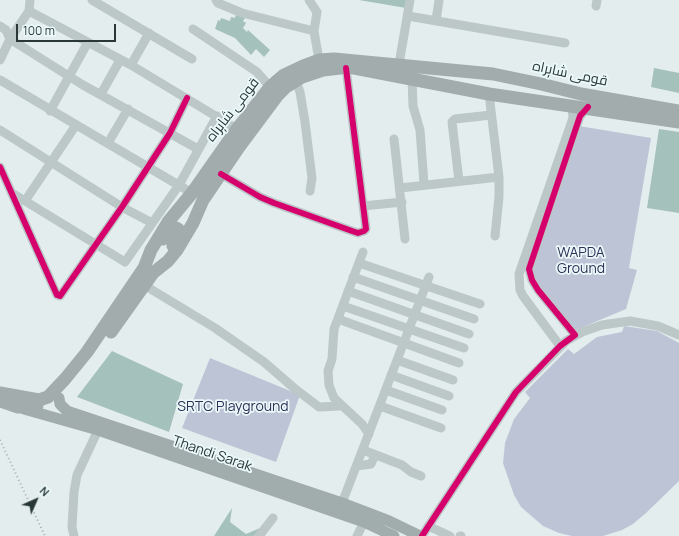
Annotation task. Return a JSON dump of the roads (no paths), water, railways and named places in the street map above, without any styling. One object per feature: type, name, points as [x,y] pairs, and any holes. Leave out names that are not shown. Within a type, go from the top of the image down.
[{"type":"highway","name":"قومی شاہراہ","points":[[0,393],[30,400],[39,400],[48,397],[87,352],[149,270],[168,261],[185,237],[203,200],[221,174],[277,96],[303,66],[319,60],[334,59],[493,74],[581,94],[679,111]]},
{"type":"highway","name":"قومی شاہراہ","points":[[0,401],[18,407],[46,405],[60,398],[93,357],[144,285],[149,270],[151,250],[168,222],[192,193],[237,129],[270,87],[323,70],[346,68],[412,78],[485,93],[588,107],[679,122]]},
{"type":"highway","points":[[445,69],[484,78],[493,83],[493,88],[485,93]]},
{"type":"highway","points":[[510,97],[506,91],[511,85],[548,86]]},
{"type":"main road","name":"Thandi Sarak","points":[[60,398],[60,404],[67,411],[342,503],[389,521],[421,536]]},
{"type":"main road","name":"Thandi Sarak","points":[[18,407],[98,430],[364,522],[394,536]]},
{"type":"street","points":[[0,60],[10,39],[29,11],[29,0]]},
{"type":"street","points":[[92,0],[192,59]]},
{"type":"street","points":[[216,0],[218,3],[242,13],[314,31]]},
{"type":"street","points":[[309,0],[318,12],[314,31],[319,60]]},
{"type":"street","points":[[399,64],[410,0]]},
{"type":"street","points":[[436,21],[439,0]]},
{"type":"street","points":[[29,11],[131,65],[237,129]]},
{"type":"street","points":[[408,16],[565,43]]},
{"type":"street","points":[[0,26],[6,30],[10,39],[69,76],[198,150]]},
{"type":"street","points":[[193,29],[257,72],[270,87]]},
{"type":"street","points":[[131,65],[149,33]]},
{"type":"street","points":[[50,111],[88,42]]},
{"type":"street","points":[[101,94],[120,60]]},
{"type":"street","points":[[221,174],[274,203],[358,233],[364,232],[366,229],[346,68]]},
{"type":"street","points":[[412,78],[413,106],[420,130],[424,184]]},
{"type":"street","points":[[0,80],[50,111],[76,124],[192,193]]},
{"type":"street","points":[[290,80],[300,92],[312,178],[310,191]]},
{"type":"street","points":[[485,93],[491,115],[499,177],[499,196],[495,236]]},
{"type":"street","points":[[0,167],[57,295],[60,296],[122,207],[170,133],[187,98]]},
{"type":"street","points":[[560,346],[523,296],[520,290],[519,274],[573,118],[572,106]]},
{"type":"street","points":[[575,335],[538,290],[532,280],[529,269],[580,116],[588,107]]},
{"type":"street","points":[[108,143],[128,109]]},
{"type":"street","points":[[459,181],[452,122],[455,119],[491,115]]},
{"type":"street","points":[[12,193],[125,262],[179,185],[217,116]]},
{"type":"street","points":[[24,200],[76,124]]},
{"type":"street","points":[[0,130],[122,207],[152,224]]},
{"type":"street","points":[[394,139],[405,239]]},
{"type":"street","points":[[400,188],[424,184],[499,177]]},
{"type":"street","points":[[363,206],[402,202]]},
{"type":"street","points":[[362,252],[334,328],[332,359],[328,371],[329,385],[334,398],[340,406],[362,424],[369,434]]},
{"type":"street","points":[[359,262],[427,281],[480,304]]},
{"type":"street","points":[[353,277],[474,319]]},
{"type":"street","points":[[342,503],[427,281]]},
{"type":"street","points":[[144,285],[215,328],[264,362],[319,407],[340,406]]},
{"type":"street","points":[[348,291],[469,334]]},
{"type":"street","points":[[343,306],[464,348]]},
{"type":"street","points":[[338,319],[459,363]]},
{"type":"street","points":[[421,536],[516,392],[560,346],[575,335],[602,325],[630,321],[658,326],[679,335]]},
{"type":"street","points":[[397,360],[453,380]]},
{"type":"street","points":[[391,375],[448,396]]},
{"type":"street","points":[[386,390],[442,410]]},
{"type":"street","points":[[380,406],[441,428]]},
{"type":"street","points":[[74,536],[72,526],[76,475],[98,430]]},
{"type":"street","points":[[363,450],[402,465],[411,472],[422,476]]},
{"type":"street","points":[[357,466],[371,464],[375,455]]},
{"type":"street","points":[[259,536],[273,518]]},
{"type":"street","points":[[357,536],[364,522]]},
{"type":"street","points":[[428,526],[450,536]]},
{"type":"railway","points":[[0,440],[45,536]]},
{"type":"park label","name":"WAPDA Ground","points":[[581,262]]},
{"type":"park label","name":"SRTC Playground","points":[[233,407]]}]
